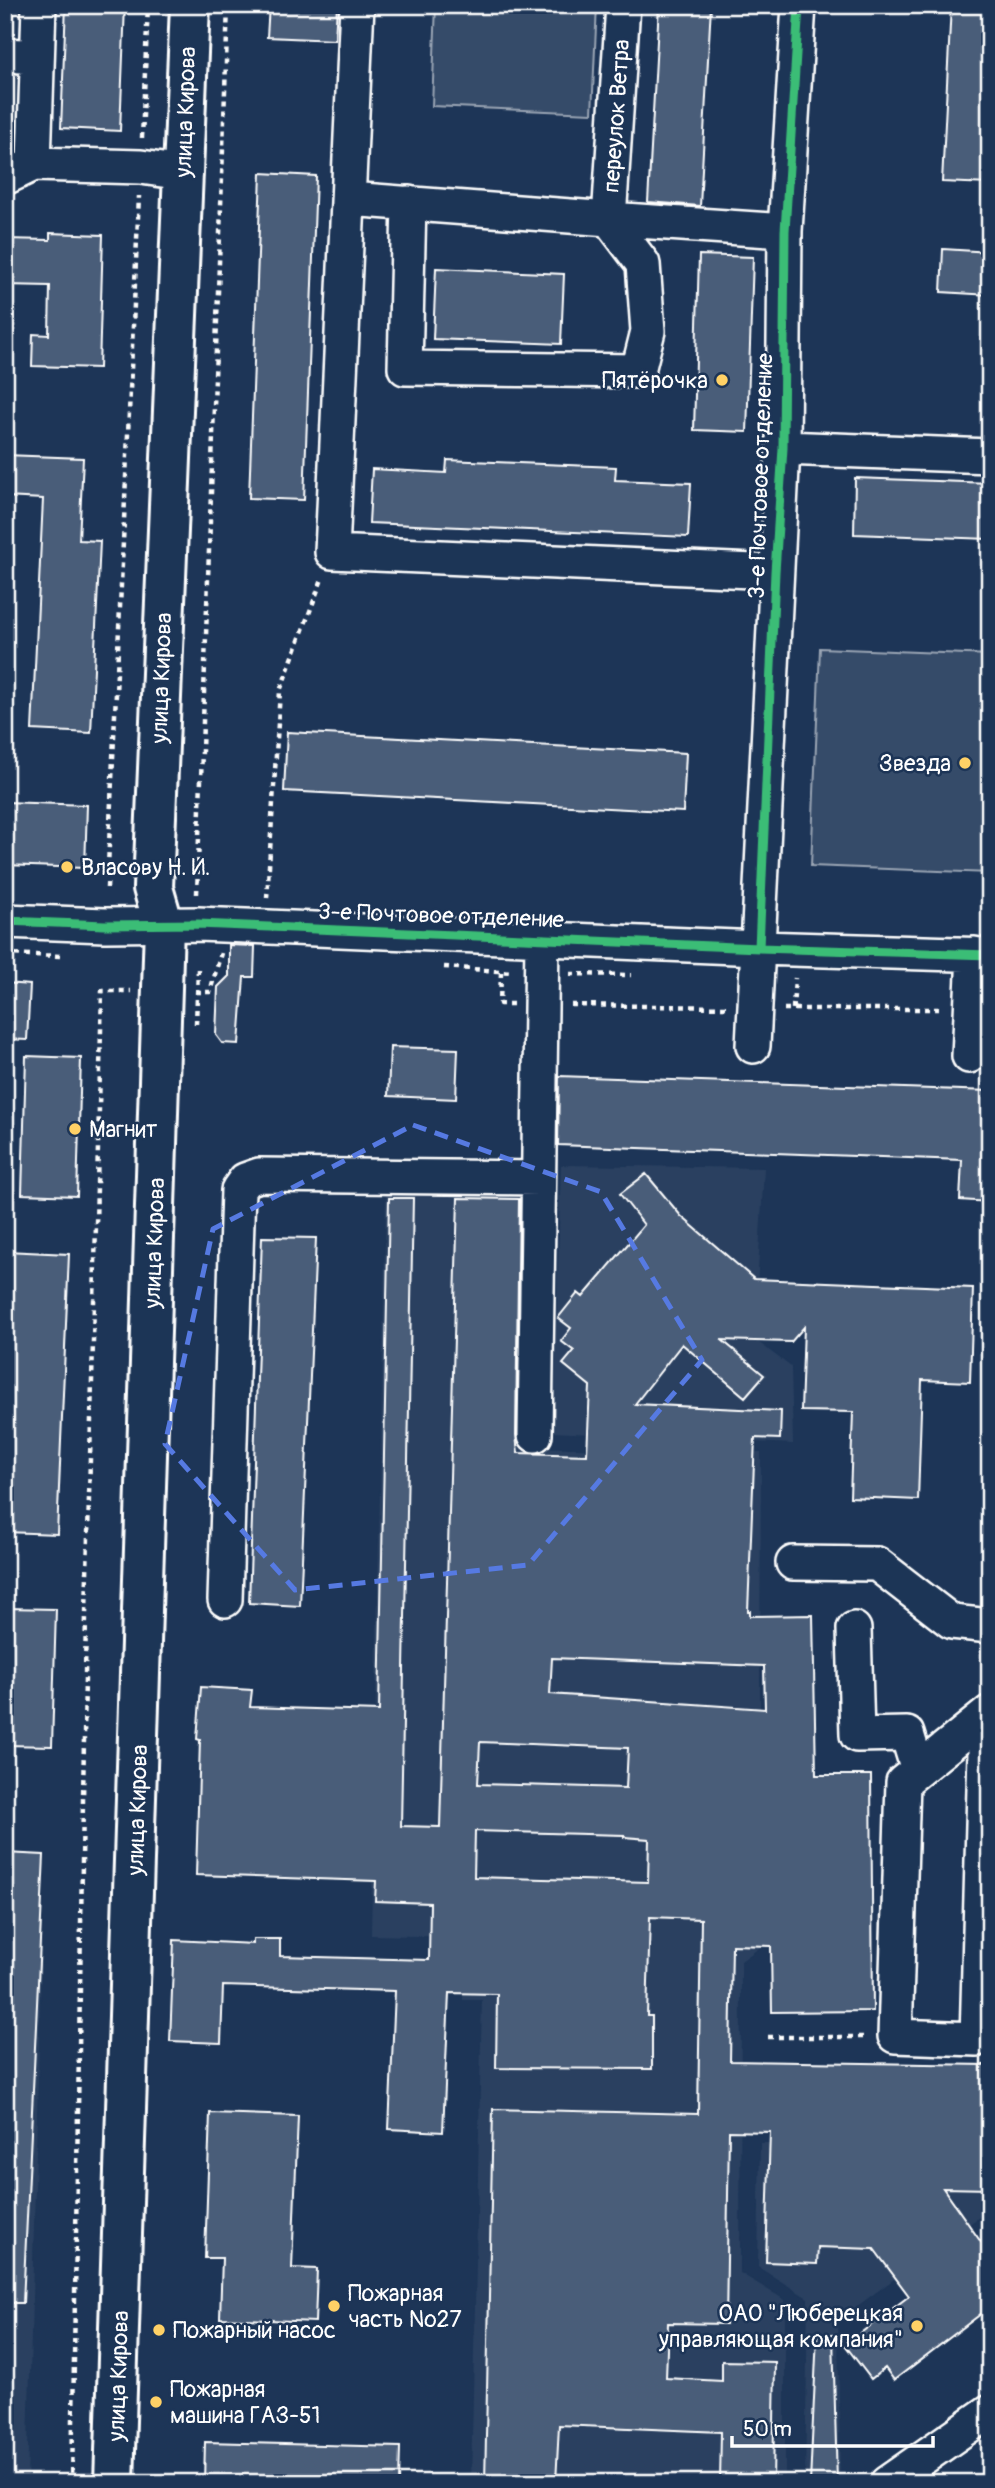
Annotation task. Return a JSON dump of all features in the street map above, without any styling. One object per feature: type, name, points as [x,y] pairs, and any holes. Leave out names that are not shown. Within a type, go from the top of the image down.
[{"type":"main road","name":"улица Кирова","points":[[114,2483],[164,926],[153,888],[190,5]]},
{"type":"street","points":[[39,5],[21,56],[20,171],[141,167],[183,173]]},
{"type":"street","points":[[357,5],[332,552],[775,572]]},
{"type":"street","name":"переулок Ветра","points":[[623,5],[609,219],[785,231]]},
{"type":"street","name":"3-е Почтовое отделение","points":[[759,948],[783,448],[785,231],[799,5]]},
{"type":"street","points":[[349,198],[609,219],[643,264],[648,331],[638,371],[405,368],[409,203]]},
{"type":"street","points":[[783,448],[990,456]]},
{"type":"street","name":"3-е Почтовое отделение","points":[[5,921],[164,926],[198,924],[759,948],[982,954]]},
{"type":"street","points":[[535,1435],[542,938]]},
{"type":"street","points":[[753,1046],[759,948]]},
{"type":"street","points":[[969,1056],[982,954]]},
{"type":"street","points":[[225,1600],[238,1190],[245,1180],[259,1175],[538,1178]]},
{"type":"street","points":[[793,1563],[877,1564],[952,1622],[990,1626]]},
{"type":"street","points":[[854,1629],[857,1735],[907,1734],[918,1770]]},
{"type":"street","points":[[988,1714],[977,2039],[895,2036],[903,1782],[988,1714]]},
{"type":"street","points":[[904,2478],[990,2411]]},
{"type":"path","points":[[107,888],[148,5]]},
{"type":"path","points":[[265,927],[279,691],[332,552]]},
{"type":"path","points":[[72,2483],[86,1614],[102,991],[210,992],[223,945]]},
{"type":"path","points":[[5,954],[67,956]]},
{"type":"path","points":[[435,966],[541,973],[635,975]]},
{"type":"path","points":[[768,2037],[895,2036]]},
{"type":"highlighted area","points":[[413,1125],[601,1192],[702,1360],[528,1565],[295,1590],[165,1444],[213,1229]]},
{"type":"shaded area","points":[[436,5],[597,5],[592,113],[432,106]]},
{"type":"shaded area","points":[[820,648],[990,655],[990,873],[811,866]]},
{"type":"shaded area","points":[[561,1165],[764,1168],[754,1339],[791,1367],[793,1444],[553,1432]]},
{"type":"shaded area","points":[[386,1192],[531,1194],[525,1447],[761,1452],[759,1948],[741,1961],[740,2273],[785,2300],[785,2483],[471,2483],[482,2000],[463,2000],[464,1937],[371,1935]]},
{"type":"shaded area","points":[[5,1853],[44,1855],[27,2483],[5,2483]]},
{"type":"shaded area","points":[[990,2142],[990,2209],[838,2320],[840,2483],[805,2483],[808,2298],[758,2267],[760,2143]]},
{"type":"building","points":[[66,5],[125,5],[120,131],[61,128]]},
{"type":"building","points":[[269,5],[337,5],[335,40],[267,37]]},
{"type":"building","points":[[659,5],[711,5],[700,206],[648,202]]},
{"type":"building","points":[[951,5],[990,5],[990,184],[942,182]]},
{"type":"building","points":[[261,173],[316,176],[304,500],[249,498]]},
{"type":"building","points":[[50,233],[103,235],[99,368],[32,366],[33,334],[49,335],[50,286],[5,285],[5,239],[50,240]]},
{"type":"building","points":[[943,249],[990,252],[990,295],[941,292]]},
{"type":"building","name":"Пятёрочка","points":[[699,255],[753,257],[747,432],[694,430]]},
{"type":"building","points":[[436,268],[564,274],[561,344],[433,339]]},
{"type":"building","points":[[5,455],[83,458],[79,540],[100,541],[91,733],[32,730],[43,499],[5,497]]},
{"type":"building","points":[[447,460],[616,467],[615,480],[691,483],[688,537],[369,523],[372,469],[446,473]]},
{"type":"building","points":[[855,478],[990,483],[990,539],[854,534]]},
{"type":"building","points":[[287,732],[686,753],[683,812],[284,791]]},
{"type":"building","points":[[5,802],[87,805],[85,868],[5,865]]},
{"type":"building","points":[[229,945],[255,946],[254,977],[244,977],[239,1044],[222,1043],[216,1035],[218,987],[229,976]]},
{"type":"building","points":[[5,983],[30,985],[27,1040],[5,1039]]},
{"type":"building","points":[[390,1047],[458,1049],[456,1099],[388,1096]]},
{"type":"building","points":[[26,1056],[81,1058],[77,1196],[22,1194]]},
{"type":"building","points":[[559,1076],[990,1091],[990,1202],[960,1200],[962,1160],[558,1145]]},
{"type":"building","points":[[646,1174],[681,1216],[754,1279],[973,1288],[970,1382],[922,1380],[918,1500],[850,1497],[853,1412],[801,1411],[804,1327],[791,1342],[722,1340],[764,1375],[745,1397],[682,1344],[635,1404],[781,1411],[780,1439],[755,1438],[748,1611],[750,1616],[813,1615],[816,1775],[871,1775],[873,2011],[772,2012],[771,1946],[732,1945],[730,2061],[987,2065],[986,2153],[990,2153],[990,2189],[943,2188],[981,2242],[990,2235],[990,2307],[894,2380],[885,2368],[871,2379],[845,2345],[909,2296],[874,2249],[818,2247],[817,2264],[766,2262],[770,2132],[729,2131],[726,2324],[668,2323],[666,2378],[722,2381],[722,2361],[775,2362],[773,2483],[720,2483],[721,2432],[559,2425],[556,2483],[485,2483],[493,2109],[698,2114],[701,1919],[650,1917],[647,2016],[652,2016],[652,2069],[496,2068],[497,1994],[449,1993],[443,2132],[389,2129],[395,1991],[223,1986],[221,2043],[170,2041],[174,1940],[253,1944],[253,1939],[280,1939],[280,1956],[429,1960],[430,1903],[375,1901],[376,1881],[196,1875],[200,1740],[197,1739],[201,1687],[252,1690],[250,1707],[379,1711],[389,1198],[413,1198],[401,1826],[440,1827],[458,1198],[519,1199],[518,1453],[587,1455],[590,1386],[563,1364],[574,1351],[561,1341],[571,1328],[558,1318],[578,1293],[583,1297],[644,1225],[620,1194]],"holes":[[[552,1658],[764,1666],[765,1709],[550,1694]],[[480,1742],[628,1748],[626,1788],[478,1784]],[[475,1831],[624,1835],[649,1839],[648,1882],[474,1877]]]},
{"type":"building","points":[[262,1237],[316,1238],[300,1606],[249,1603]]},
{"type":"building","points":[[5,1251],[69,1254],[57,1534],[5,1532]]},
{"type":"building","points":[[5,1608],[56,1609],[52,1746],[5,1745]]},
{"type":"building","points":[[5,1853],[44,1855],[23,2303],[5,2303]]},
{"type":"building","points":[[210,2113],[298,2116],[292,2268],[317,2269],[315,2322],[220,2318],[222,2258],[205,2258]]},
{"type":"building","points":[[817,2335],[833,2335],[837,2483],[810,2483]]},
{"type":"building","points":[[205,2442],[400,2447],[399,2483],[204,2483]]},
{"type":"cycle path","points":[[759,948],[783,448],[785,231],[799,5]]},
{"type":"cycle path","points":[[5,921],[105,925],[198,924],[990,955]]},
{"type":"place","name":"Пятёрочка","points":[[722,380]]},
{"type":"place","name":"Звезда","points":[[965,763]]},
{"type":"place","name":"Власову Н. И.","points":[[67,867]]},
{"type":"place","name":"Магнит","points":[[75,1129]]},
{"type":"place","name":"Пожарная часть №27","points":[[334,2306]]},
{"type":"place","name":"ОАО \"Люберецкая управляющая компания\"","points":[[917,2326]]},
{"type":"place","name":"Пожарный насос","points":[[159,2330]]},
{"type":"place","name":"Пожарная машина ГАЗ-51","points":[[156,2402]]}]
